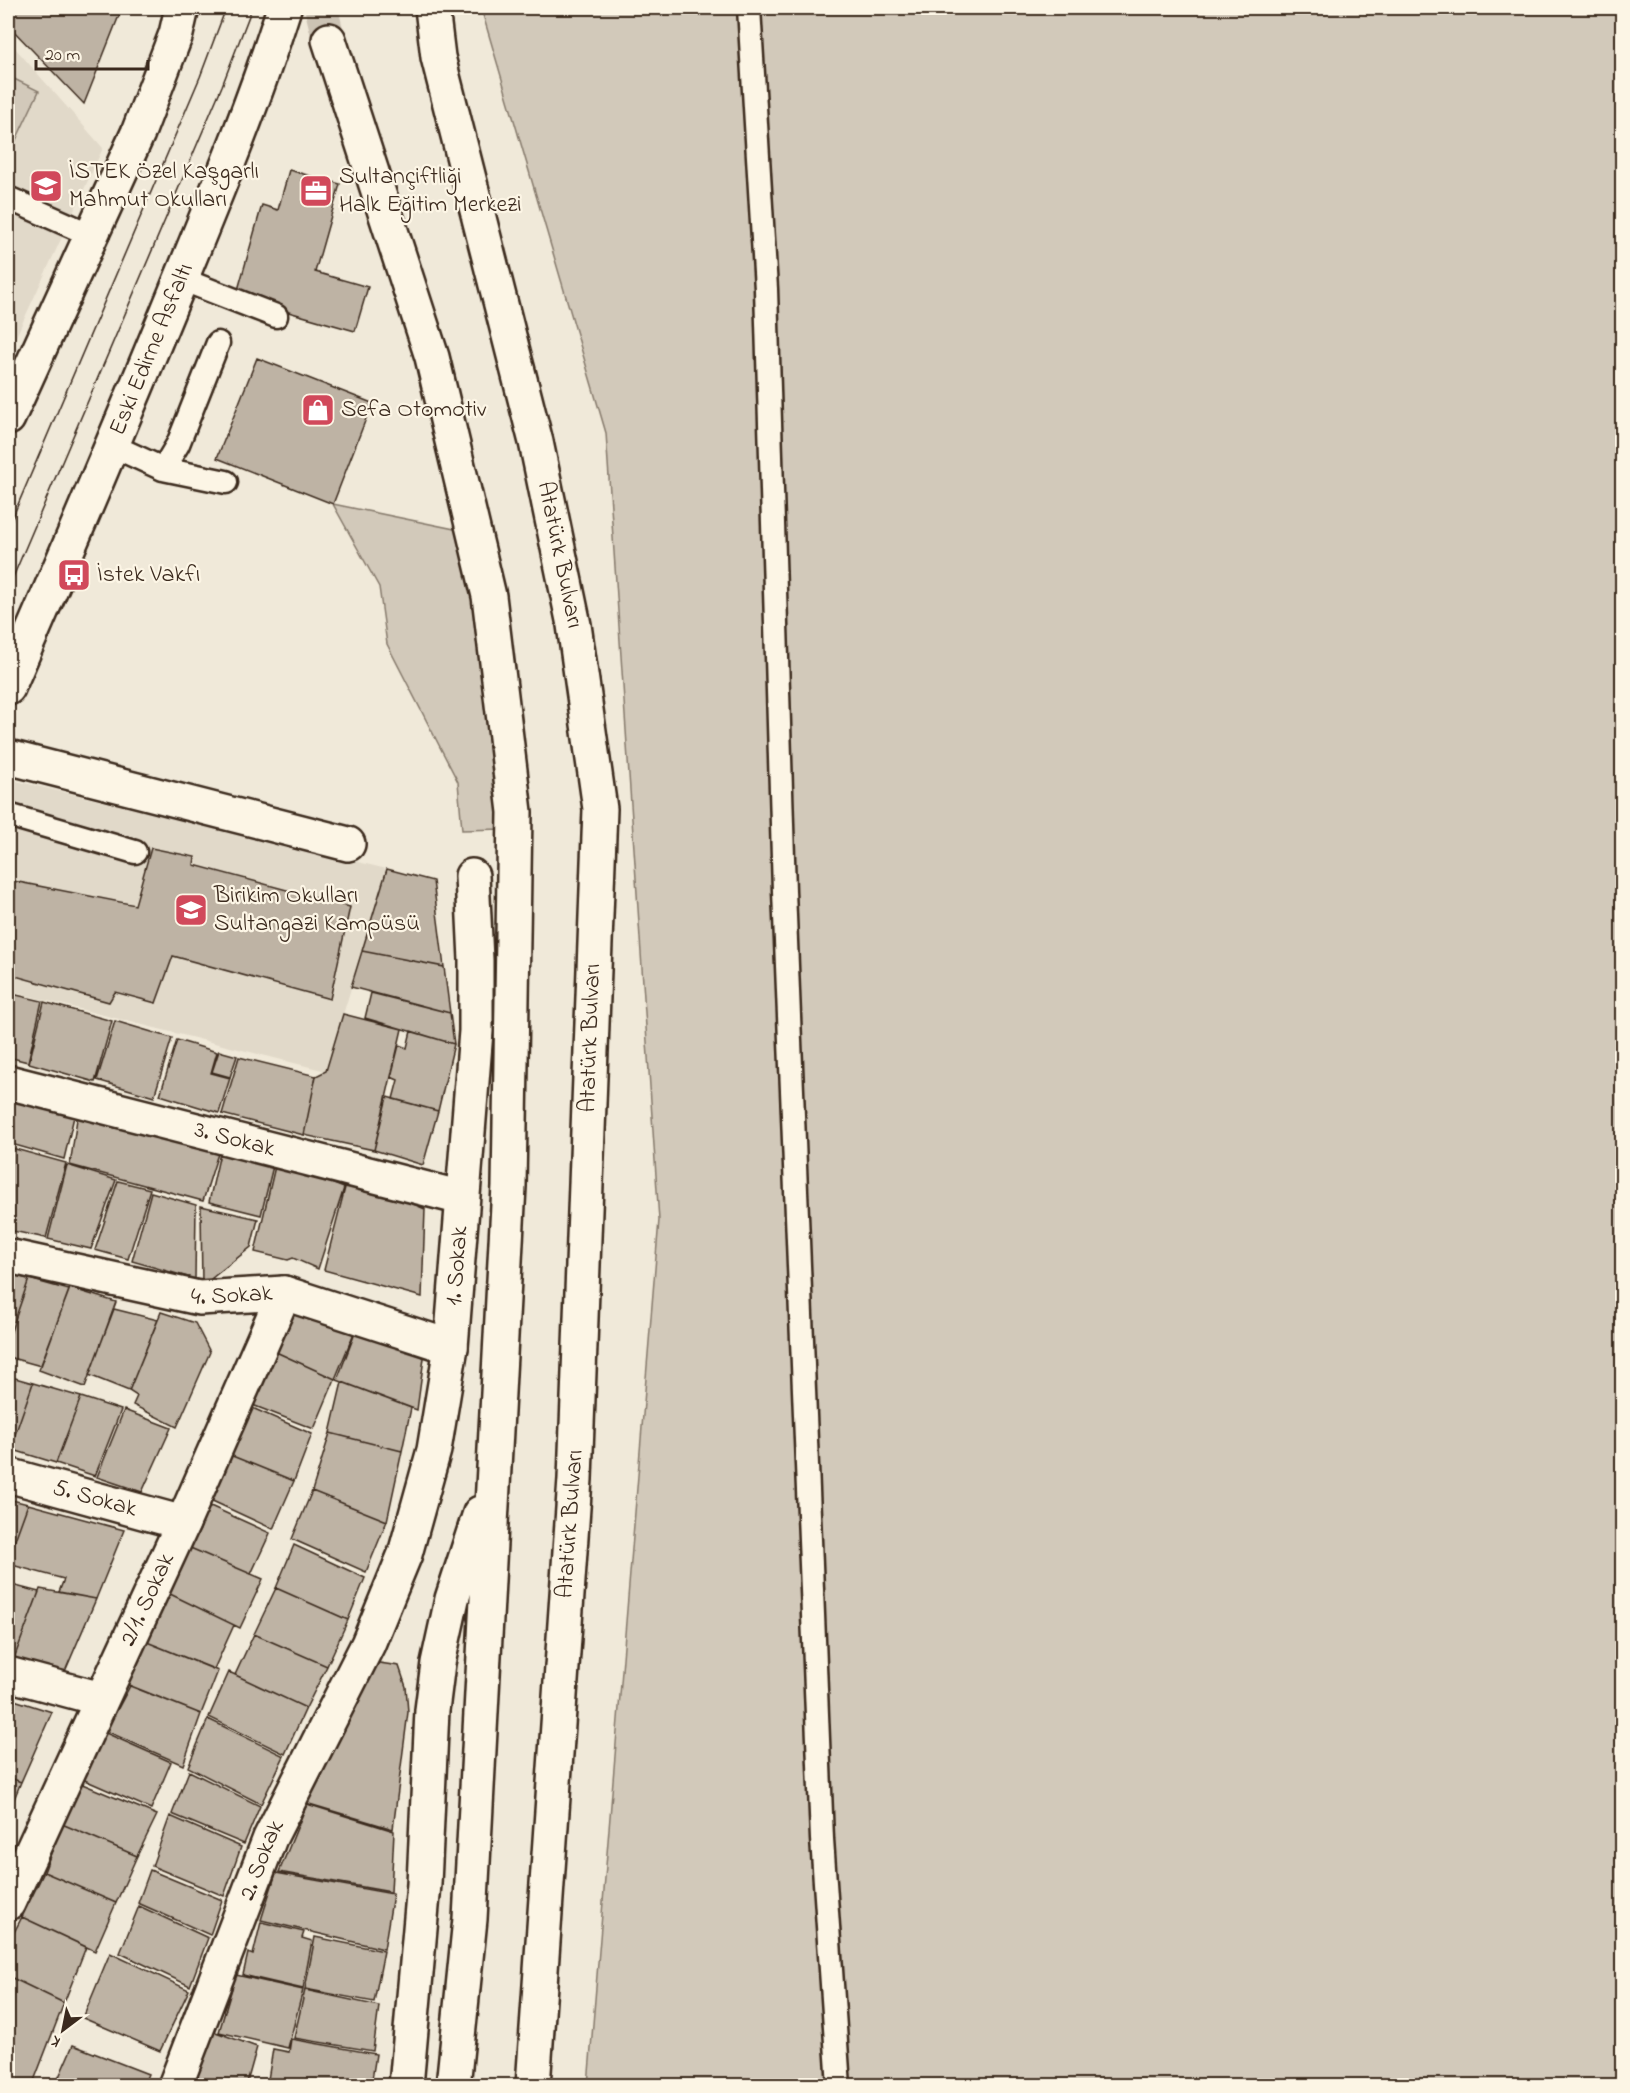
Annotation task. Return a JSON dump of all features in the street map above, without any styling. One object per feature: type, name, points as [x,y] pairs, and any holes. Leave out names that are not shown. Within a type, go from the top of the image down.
[{"type":"main road","points":[[8,418],[138,133],[176,34],[182,8]]},
{"type":"main road","name":"Eski Edirne Asfaltı","points":[[8,688],[113,446],[232,155],[284,8]]},
{"type":"main road","name":"Atatürk Bulvarı","points":[[432,8],[438,57],[538,453],[574,625],[600,809],[575,1479],[533,2085]]},
{"type":"main road","points":[[329,40],[435,369],[489,596],[515,812],[509,1186],[470,1919],[453,2085]]},
{"type":"main road","points":[[8,757],[348,844]]},
{"type":"main road","name":"1. Sokak","points":[[368,1644],[405,1554],[434,1450],[451,1347],[476,1031],[476,960],[472,876]]},
{"type":"main road","name":"3. Sokak","points":[[8,1082],[462,1198]]},
{"type":"main road","name":"4. Sokak","points":[[8,1256],[199,1298],[284,1293],[451,1347]]},
{"type":"main road","name":"2/1. Sokak","points":[[11,1885],[183,1523],[284,1293]]},
{"type":"main road","points":[[406,2085],[424,1884],[432,1710],[438,1663],[452,1599],[494,1471]]},
{"type":"main road","name":"5. Sokak","points":[[8,1475],[183,1523]]},
{"type":"main road","name":"2. Sokak","points":[[175,2085],[270,1838],[368,1644]]},
{"type":"main road","points":[[8,1674],[101,1699]]},
{"type":"lane","points":[[749,8],[766,289],[784,891],[821,1815],[839,2085]]},
{"type":"lane","points":[[8,198],[91,235]]},
{"type":"lane","points":[[181,279],[276,316]]},
{"type":"lane","points":[[163,469],[178,444],[218,343]]},
{"type":"lane","points":[[113,446],[163,469],[226,482]]},
{"type":"lane","points":[[8,815],[135,852]]},
{"type":"shaded area","points":[[481,8],[1622,8],[1622,2085],[588,2085],[659,1220],[606,433]]},
{"type":"shaded area","name":"İSTEK Özel Kaşgarlı Mahmut Okulları","points":[[8,40],[103,148],[8,354]]},
{"type":"shaded area","points":[[8,76],[39,91],[8,157]]},
{"type":"shaded area","points":[[333,504],[459,530],[473,589],[503,829],[462,830],[458,782],[387,644],[379,587]]},
{"type":"shaded area","name":"Birikim Okulları Sultangazi Kampüsü","points":[[8,779],[387,869],[326,1071],[8,991]]},
{"type":"building","points":[[8,8],[122,8],[84,104],[8,25]]},
{"type":"building","points":[[289,170],[340,184],[315,272],[368,287],[355,331],[236,297],[262,205],[278,210]]},
{"type":"building","points":[[257,358],[372,403],[333,504],[217,458]]},
{"type":"building","name":"Birikim Okulları Sultangazi Kampüsü","points":[[151,848],[195,857],[194,865],[350,907],[330,999],[173,956],[156,1003],[115,992],[109,1002],[8,974],[8,880],[135,905]]},
{"type":"building","points":[[387,869],[433,881],[444,967],[362,951]]},
{"type":"building","points":[[362,951],[444,967],[450,1013],[351,987]]},
{"type":"building","points":[[8,993],[42,1001],[28,1062],[8,1057]]},
{"type":"building","points":[[371,993],[450,1013],[454,1044],[365,1018]]},
{"type":"building","points":[[44,1002],[112,1021],[95,1082],[29,1063]]},
{"type":"building","points":[[343,1014],[402,1029],[374,1150],[304,1135],[316,1076],[326,1071]]},
{"type":"building","points":[[115,1021],[172,1038],[154,1097],[97,1080]]},
{"type":"building","points":[[411,1031],[454,1044],[438,1111],[393,1099],[398,1080],[391,1077],[399,1045],[407,1048]]},
{"type":"building","points":[[177,1040],[217,1052],[211,1073],[230,1078],[219,1113],[160,1095]]},
{"type":"building","points":[[219,1051],[237,1056],[230,1077],[212,1072]]},
{"type":"building","points":[[239,1057],[316,1076],[304,1135],[222,1114]]},
{"type":"building","points":[[8,1090],[76,1108],[64,1159],[8,1143]]},
{"type":"building","points":[[387,1097],[438,1111],[423,1165],[374,1150]]},
{"type":"building","points":[[79,1106],[220,1147],[203,1201],[70,1165]]},
{"type":"building","points":[[8,1147],[66,1163],[46,1238],[8,1230]]},
{"type":"building","points":[[220,1153],[273,1166],[261,1215],[209,1202]]},
{"type":"building","points":[[276,1162],[344,1188],[318,1269],[293,1258],[288,1260],[255,1252]]},
{"type":"building","points":[[67,1165],[116,1180],[91,1249],[48,1239]]},
{"type":"building","points":[[348,1176],[425,1209],[422,1297],[324,1270]]},
{"type":"building","points":[[118,1181],[150,1189],[128,1259],[95,1250]]},
{"type":"building","points":[[151,1192],[196,1205],[195,1279],[132,1261]]},
{"type":"building","points":[[201,1206],[258,1219],[251,1247],[202,1286]]},
{"type":"building","points":[[8,1274],[29,1279],[8,1340]]},
{"type":"building","points":[[29,1279],[69,1290],[41,1366],[8,1357],[8,1340]]},
{"type":"building","points":[[70,1288],[116,1302],[85,1387],[39,1370]]},
{"type":"building","points":[[297,1304],[356,1328],[335,1379],[276,1352]]},
{"type":"building","points":[[114,1309],[158,1320],[129,1391],[89,1375]]},
{"type":"building","points":[[161,1312],[195,1323],[210,1352],[177,1427],[133,1405],[137,1396],[129,1391]]},
{"type":"building","points":[[357,1328],[416,1350],[424,1358],[417,1410],[337,1380]]},
{"type":"building","points":[[276,1352],[335,1379],[314,1429],[250,1404]]},
{"type":"building","points":[[8,1376],[33,1383],[10,1449],[8,1449]]},
{"type":"building","points":[[342,1382],[411,1408],[402,1451],[330,1433]]},
{"type":"building","points":[[33,1383],[81,1397],[56,1463],[10,1449]]},
{"type":"building","points":[[81,1397],[121,1410],[95,1476],[56,1463]]},
{"type":"building","points":[[250,1407],[312,1434],[294,1481],[225,1453]]},
{"type":"building","points":[[124,1410],[171,1428],[142,1492],[97,1477]]},
{"type":"building","points":[[330,1433],[402,1451],[387,1521],[312,1491]]},
{"type":"building","points":[[225,1453],[294,1481],[273,1529],[206,1498]]},
{"type":"building","points":[[312,1491],[387,1521],[366,1572],[292,1539]]},
{"type":"building","points":[[8,1499],[28,1504],[8,1559]]},
{"type":"building","points":[[28,1504],[124,1530],[96,1599],[59,1592],[64,1579],[8,1564]]},
{"type":"building","points":[[206,1504],[270,1533],[251,1574],[188,1547]]},
{"type":"building","points":[[294,1545],[365,1578],[348,1620],[276,1588]]},
{"type":"building","points":[[188,1547],[263,1579],[240,1628],[166,1592]]},
{"type":"building","points":[[8,1584],[39,1592],[13,1661],[8,1659]]},
{"type":"building","points":[[276,1588],[348,1620],[327,1666],[254,1634]]},
{"type":"building","points":[[40,1589],[96,1599],[63,1676],[13,1661]]},
{"type":"building","points":[[166,1592],[234,1625],[214,1669],[142,1640]]},
{"type":"building","points":[[254,1634],[327,1666],[306,1708],[235,1675]]},
{"type":"building","points":[[142,1640],[218,1671],[201,1714],[121,1682]]},
{"type":"building","points":[[373,1662],[399,1666],[406,1687],[408,1712],[393,1829],[306,1803]]},
{"type":"building","points":[[229,1672],[306,1708],[285,1754],[209,1717]]},
{"type":"building","points":[[130,1686],[201,1714],[183,1765],[106,1731]]},
{"type":"building","points":[[8,1698],[52,1712],[21,1782],[8,1777]]},
{"type":"building","points":[[208,1719],[284,1756],[261,1804],[188,1767]]},
{"type":"building","points":[[99,1730],[171,1762],[151,1809],[80,1778]]},
{"type":"building","points":[[189,1771],[260,1806],[244,1844],[172,1814]]},
{"type":"building","points":[[8,1777],[21,1782],[8,1814]]},
{"type":"building","points":[[80,1783],[157,1815],[137,1856],[62,1824]]},
{"type":"building","points":[[307,1804],[394,1831],[391,1892],[279,1872]]},
{"type":"building","points":[[170,1816],[241,1847],[224,1896],[152,1866]]},
{"type":"building","points":[[62,1824],[137,1856],[116,1903],[44,1872]]},
{"type":"building","points":[[150,1870],[222,1900],[210,1935],[138,1903]]},
{"type":"building","points":[[44,1872],[116,1903],[95,1951],[22,1917]]},
{"type":"building","points":[[276,1873],[393,1894],[384,1949],[261,1920]]},
{"type":"building","points":[[139,1906],[208,1938],[190,1986],[120,1953]]},
{"type":"building","points":[[22,1917],[86,1947],[64,2003],[8,1976],[8,1944]]},
{"type":"building","points":[[261,1922],[304,1932],[302,1938],[312,1941],[303,1989],[243,1975],[248,1953],[253,1955]]},
{"type":"building","points":[[315,1937],[384,1951],[374,2002],[305,1989]]},
{"type":"building","points":[[110,1953],[189,1990],[160,2051],[83,2018]]},
{"type":"building","points":[[236,1975],[303,1990],[288,2048],[219,2032]]},
{"type":"building","points":[[8,1976],[64,2003],[32,2086],[8,2076]]},
{"type":"building","points":[[305,1990],[379,2006],[373,2051],[294,2038]]},
{"type":"building","points":[[210,2030],[257,2047],[246,2086],[186,2086]]},
{"type":"building","points":[[291,2039],[376,2054],[371,2086],[267,2086],[273,2049],[289,2052]]},
{"type":"building","points":[[73,2045],[148,2074],[143,2086],[55,2086]]},
{"type":"tunnel","points":[[321,8],[329,40]]},
{"type":"tram line","points":[[8,528],[200,77],[226,8]]},
{"type":"tram line","points":[[8,589],[222,86],[252,8]]},
{"type":"place","name":"İSTEK Özel Kaşgarlı Mahmut Okulları","points":[[46,186]]},
{"type":"place","name":"Sultançiftliği Halk Eğitim Merkezi","points":[[316,191]]},
{"type":"place","name":"Sefa Otomotiv","points":[[318,410]]},
{"type":"place","name":"İstek Vakfı","points":[[74,575]]},
{"type":"place","name":"Birikim Okulları Sultangazi Kampüsü","points":[[191,910]]}]
